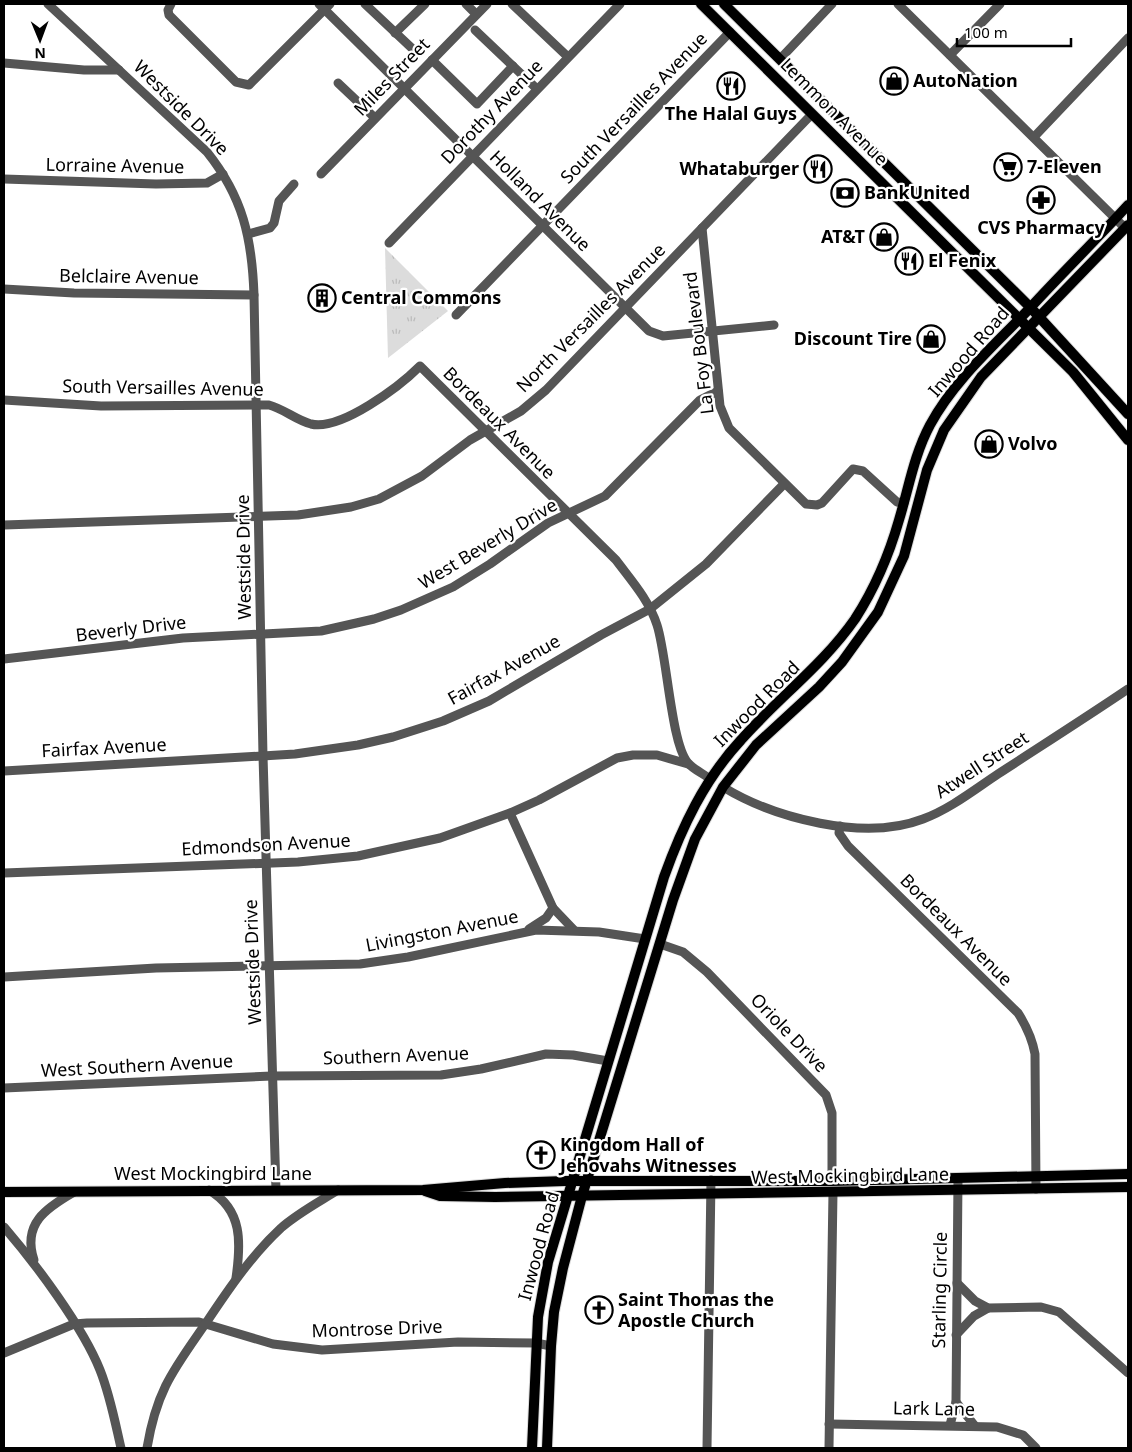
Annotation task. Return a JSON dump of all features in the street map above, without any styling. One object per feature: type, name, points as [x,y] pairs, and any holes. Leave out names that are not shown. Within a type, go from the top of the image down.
[{"type":"main road","name":"Lemmon Avenue","points":[[701,4],[1081,380],[1128,440]]},
{"type":"main road","name":"Lemmon Avenue","points":[[724,4],[1030,307],[1090,370],[1128,414]]},
{"type":"main road","points":[[730,32],[741,21]]},
{"type":"main road","points":[[768,70],[780,59]]},
{"type":"main road","points":[[812,114],[823,102]]},
{"type":"main road","name":"Inwood Road","points":[[532,1448],[536,1342],[543,1285],[608,1061],[675,846],[710,779],[721,764],[741,739],[810,673],[832,648],[854,619],[877,581],[891,546],[916,457],[931,423],[964,377],[1128,205]]},
{"type":"main road","points":[[918,218],[929,207]]},
{"type":"main road","name":"Inwood Road","points":[[547,1448],[551,1346],[558,1289],[582,1196],[688,853],[716,798],[756,745],[819,687],[842,662],[869,625],[890,588],[904,556],[917,516],[927,470],[944,430],[981,377],[1127,226]]},
{"type":"main road","points":[[955,254],[965,242]]},
{"type":"main road","points":[[1081,380],[1090,370]]},
{"type":"main road","points":[[931,423],[944,430]]},
{"type":"main road","points":[[903,507],[917,516]]},
{"type":"main road","points":[[877,581],[890,588]]},
{"type":"main road","points":[[721,764],[720,775],[723,787]]},
{"type":"main road","points":[[710,779],[714,784],[716,798]]},
{"type":"main road","points":[[645,939],[660,944]]},
{"type":"main road","name":"West Mockingbird Lane","points":[[4,1192],[423,1190],[505,1183],[574,1181],[832,1181],[1128,1174]]},
{"type":"main road","points":[[832,1181],[833,1192]]},
{"type":"main road","name":"West Mockingbird Lane","points":[[423,1190],[440,1196],[582,1196],[1128,1187]]},
{"type":"street","name":"Westside Drive","points":[[48,4],[207,152],[223,174],[238,200],[248,234],[254,295],[263,756],[276,1190]]},
{"type":"street","points":[[365,4],[417,53]]},
{"type":"street","name":"Miles Street","points":[[395,32],[425,4]]},
{"type":"street","points":[[466,4],[476,14]]},
{"type":"street","name":"Miles Street","points":[[322,174],[486,4]]},
{"type":"street","points":[[512,4],[568,57]]},
{"type":"street","name":"Dorothy Avenue","points":[[389,243],[620,4]]},
{"type":"street","points":[[780,59],[832,4]]},
{"type":"street","points":[[898,4],[1116,219],[1127,226]]},
{"type":"street","points":[[950,55],[1000,4]]},
{"type":"street","points":[[170,5],[169,15],[236,82],[249,85],[254,82],[325,5]]},
{"type":"street","name":"Holland Avenue","points":[[325,5],[404,88],[649,331],[663,336],[774,325]]},
{"type":"street","points":[[475,30],[537,89]]},
{"type":"street","name":"South Versailles Avenue","points":[[456,314],[730,32]]},
{"type":"street","points":[[1034,137],[1128,38]]},
{"type":"street","points":[[432,60],[477,104],[513,66]]},
{"type":"street","points":[[4,63],[84,70],[119,70]]},
{"type":"street","points":[[338,83],[375,118]]},
{"type":"street","name":"North Versailles Avenue","points":[[4,525],[259,517],[325,512],[379,498],[422,476],[485,431],[533,402],[812,114]]},
{"type":"street","name":"Lorraine Avenue","points":[[4,179],[96,183],[199,183],[212,182],[223,174]]},
{"type":"street","points":[[248,234],[270,228],[274,223],[279,201],[294,184]]},
{"type":"street","name":"La Foy Boulevard","points":[[702,228],[718,391],[722,414],[729,428],[806,504],[817,505],[822,503],[853,469],[858,468],[863,470],[903,507]]},
{"type":"street","name":"Belclaire Avenue","points":[[4,289],[83,293],[254,295]]},
{"type":"street","name":"South Versailles Avenue","points":[[4,400],[101,406],[257,405],[281,408],[311,424],[322,424],[356,412],[381,398],[401,385],[420,366]]},
{"type":"street","name":"Bordeaux Avenue","points":[[420,366],[567,514],[616,560],[650,609],[658,627],[676,729],[688,764]]},
{"type":"street","name":"West Beverly Drive","points":[[262,635],[321,631],[346,626],[374,619],[425,601],[490,564],[529,534],[605,496],[700,400],[718,391]]},
{"type":"street","name":"Fairfax Avenue","points":[[4,771],[263,756],[358,745],[394,737],[443,721],[490,701],[600,634],[650,609],[706,564],[784,484]]},
{"type":"street","name":"Beverly Drive","points":[[4,659],[184,638],[262,635]]},
{"type":"street","name":"Atwell Street","points":[[840,826],[865,828],[900,826],[941,812],[1128,689]]},
{"type":"street","name":"Edmondson Avenue","points":[[4,872],[322,861],[391,850],[460,832],[548,796],[617,758],[633,755],[657,755],[688,764]]},
{"type":"street","points":[[688,764],[710,779]]},
{"type":"street","points":[[723,787],[768,810],[840,826]]},
{"type":"street","points":[[510,813],[553,908],[574,930]]},
{"type":"street","name":"Bordeaux Avenue","points":[[840,826],[839,833],[848,846],[1018,1014],[1026,1026],[1032,1039],[1035,1054],[1036,1190]]},
{"type":"street","points":[[524,932],[546,918],[553,908]]},
{"type":"street","name":"Livingston Avenue","points":[[4,977],[156,968],[327,965],[386,961],[524,932],[574,930],[645,939]]},
{"type":"street","name":"Oriole Drive","points":[[660,944],[683,952],[707,972],[826,1095],[832,1113],[832,1181]]},
{"type":"street","name":"Southern Avenue","points":[[272,1076],[441,1075],[481,1069],[546,1054],[573,1055],[608,1061]]},
{"type":"street","name":"West Southern Avenue","points":[[4,1088],[272,1076]]},
{"type":"street","name":"Starling Circle","points":[[950,1425],[956,1402],[958,1179]]},
{"type":"street","points":[[707,1448],[711,1180]]},
{"type":"street","points":[[208,1190],[222,1200],[237,1222],[240,1253],[236,1278]]},
{"type":"street","points":[[147,1448],[151,1422],[160,1393],[183,1354],[236,1278],[282,1228],[338,1190]]},
{"type":"street","points":[[37,1270],[30,1245],[34,1225],[52,1205],[75,1192]]},
{"type":"street","points":[[829,1448],[833,1192]]},
{"type":"street","points":[[4,1227],[37,1270],[74,1324],[101,1371],[112,1407],[120,1448]]},
{"type":"street","points":[[957,1283],[975,1301],[988,1308]]},
{"type":"street","points":[[956,1335],[974,1316],[988,1308],[1041,1307],[1059,1312],[1128,1373]]},
{"type":"street","name":"Montrose Drive","points":[[4,1352],[74,1324],[206,1322],[264,1342],[322,1350],[430,1343],[536,1342],[551,1346]]},
{"type":"street","points":[[956,1402],[975,1426]]},
{"type":"street","name":"Lark Lane","points":[[829,1424],[950,1425],[1008,1429],[1024,1435],[1035,1446]]},
{"type":"green space","points":[[385,248],[448,311],[388,358]]},
{"type":"place","name":"AutoNation","points":[[894,81]]},
{"type":"place","name":"The Halal Guys","points":[[731,86]]},
{"type":"place","name":"7-Eleven","points":[[1008,167]]},
{"type":"place","name":"Whataburger","points":[[818,169]]},
{"type":"place","name":"BankUnited","points":[[845,193]]},
{"type":"place","name":"CVS Pharmacy","points":[[1041,200]]},
{"type":"place","name":"AT&T","points":[[884,237]]},
{"type":"place","name":"El Fenix","points":[[909,261]]},
{"type":"place","name":"Central Commons","points":[[322,298]]},
{"type":"place","name":"Discount Tire","points":[[931,339]]},
{"type":"place","name":"Volvo","points":[[989,444]]},
{"type":"place","name":"Kingdom Hall of Jehovahs Witnesses","points":[[541,1155]]},
{"type":"place","name":"Saint Thomas the Apostle Church","points":[[599,1310]]}]
